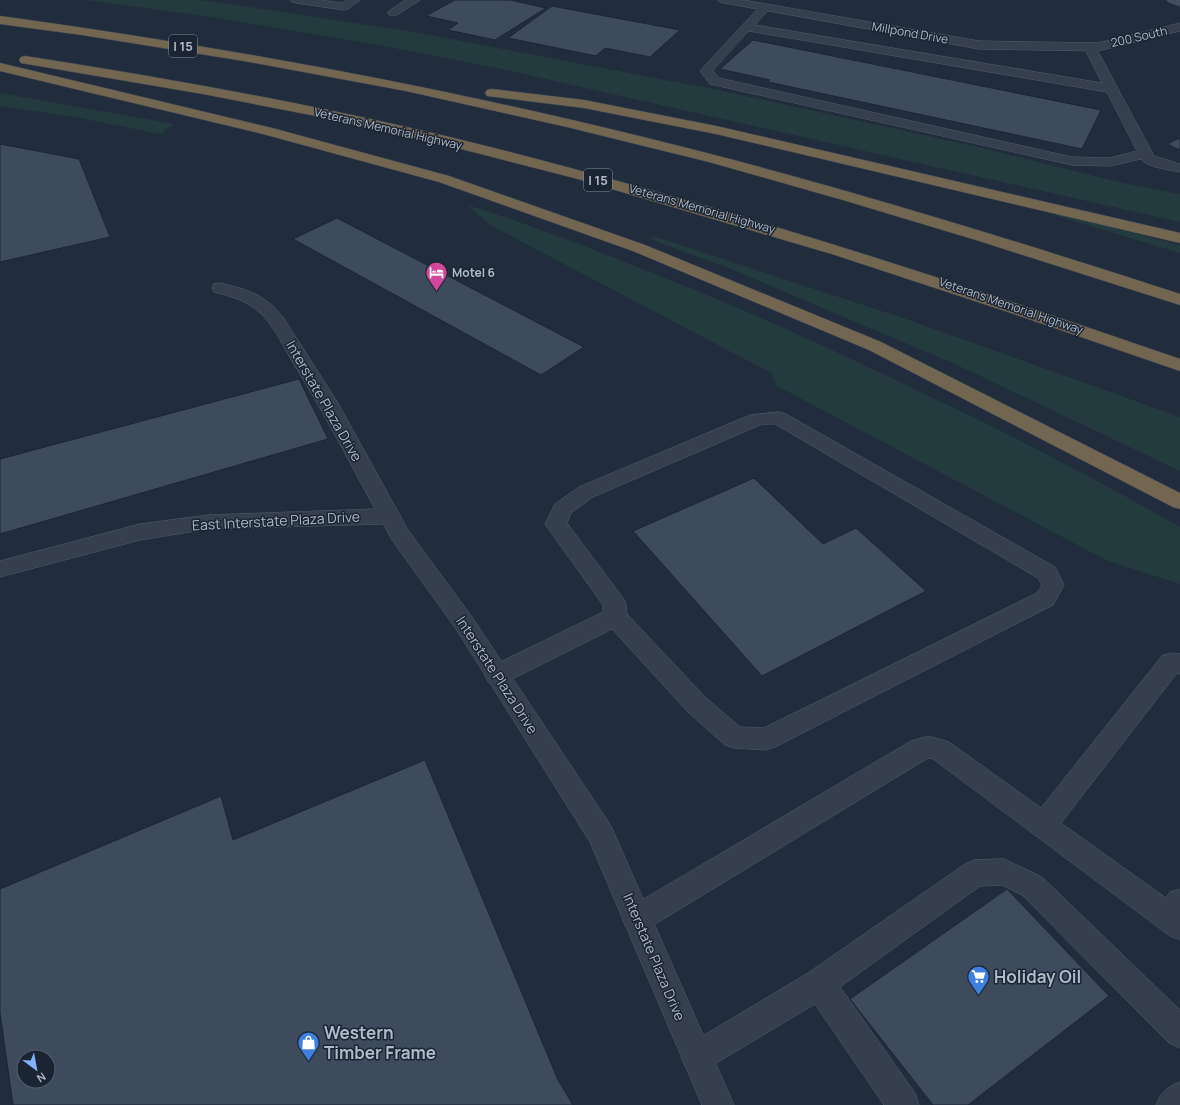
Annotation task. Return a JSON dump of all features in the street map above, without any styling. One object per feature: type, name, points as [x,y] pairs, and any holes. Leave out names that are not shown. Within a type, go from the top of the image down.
[{"type":"highway","name":"I 15","points":[[0,20],[196,48],[366,79],[572,124],[773,175],[956,228],[1180,300]]},
{"type":"highway","name":"Veterans Memorial Highway","points":[[0,56],[142,78],[296,108],[494,153],[570,172],[731,217],[839,250],[1023,310],[1180,365]]},
{"type":"highway","points":[[0,67],[267,131],[444,180],[639,248],[876,346],[1180,502]]},
{"type":"highway","points":[[366,79],[584,104],[716,130],[1180,238]]},
{"type":"main road","points":[[1173,0],[1180,3]]},
{"type":"street","points":[[296,0],[344,7],[354,0]]},
{"type":"street","points":[[393,12],[414,0]]},
{"type":"street","name":"Millpond Drive","points":[[724,0],[979,45],[1094,47]]},
{"type":"street","points":[[765,7],[706,71],[715,81],[1072,161],[1110,162],[1146,153]]},
{"type":"street","points":[[747,26],[1112,89]]},
{"type":"street","name":"200 South","points":[[1094,47],[1180,28]]},
{"type":"street","points":[[1094,47],[1112,89],[1148,159],[1180,168]]},
{"type":"street","name":"Interstate Plaza Drive","points":[[220,288],[240,292],[251,297],[269,310],[328,403],[400,535],[464,623],[601,835],[718,1105]]},
{"type":"street","points":[[779,418],[1047,573],[1053,585],[1045,599],[766,740],[734,737],[697,705],[615,617],[615,604],[556,524],[562,509],[586,492],[757,419],[779,418]]},
{"type":"street","name":"East Interstate Plaza Drive","points":[[0,569],[140,532],[208,522],[389,516]]},
{"type":"street","points":[[497,675],[615,617]]},
{"type":"street","points":[[1043,826],[1172,663],[1180,664]]},
{"type":"street","points":[[637,919],[920,749],[928,747],[940,750],[1043,826],[1176,915]]},
{"type":"street","points":[[697,1057],[818,984],[974,873],[1004,872],[1032,886],[1180,1032]]},
{"type":"street","points":[[818,984],[903,1105]]},
{"type":"street","points":[[1172,1105],[1180,1098]]},
{"type":"green space","points":[[85,0],[200,0],[216,2],[414,32],[723,91],[982,148],[1123,183],[1180,194],[1180,222],[492,67],[373,44],[212,17]]},
{"type":"green space","points":[[0,93],[174,124],[160,134],[75,117],[0,106]]},
{"type":"green space","points":[[467,205],[595,250],[793,332],[948,405],[1082,473],[1180,527],[1180,584],[1106,560],[777,386],[771,373],[492,226]]},
{"type":"green space","points":[[1059,214],[1180,245],[1180,253],[1054,215]]},
{"type":"green space","points":[[653,236],[906,319],[1180,417],[1180,471],[955,364],[731,269],[650,239]]},
{"type":"building","points":[[455,0],[510,0],[546,8],[495,40],[448,30],[458,23],[426,16]]},
{"type":"building","points":[[552,6],[680,30],[650,57],[605,48],[596,56],[508,38]]},
{"type":"building","points":[[753,40],[1101,110],[1082,149],[768,82],[770,80],[720,69]]},
{"type":"building","points":[[1180,138],[1180,150],[1167,144]]},
{"type":"building","points":[[0,144],[79,159],[110,237],[0,262]]},
{"type":"building","name":"Motel 6","points":[[337,218],[584,347],[541,375],[293,239]]},
{"type":"building","points":[[299,379],[328,439],[0,534],[0,459]]},
{"type":"building","points":[[754,478],[823,544],[856,528],[926,591],[762,676],[633,531]]},
{"type":"building","points":[[425,760],[558,1080],[573,1105],[13,1105],[0,1013],[0,889],[221,796],[233,840]]},
{"type":"building","name":"Holiday Oil","points":[[1007,889],[1109,996],[968,1105],[933,1105],[850,999]]},
{"type":"place","name":"Motel 6","points":[[436,292]]},
{"type":"place","name":"Holiday Oil","points":[[979,996]]},
{"type":"place","name":"Western Timber Frame","points":[[309,1062]]}]
